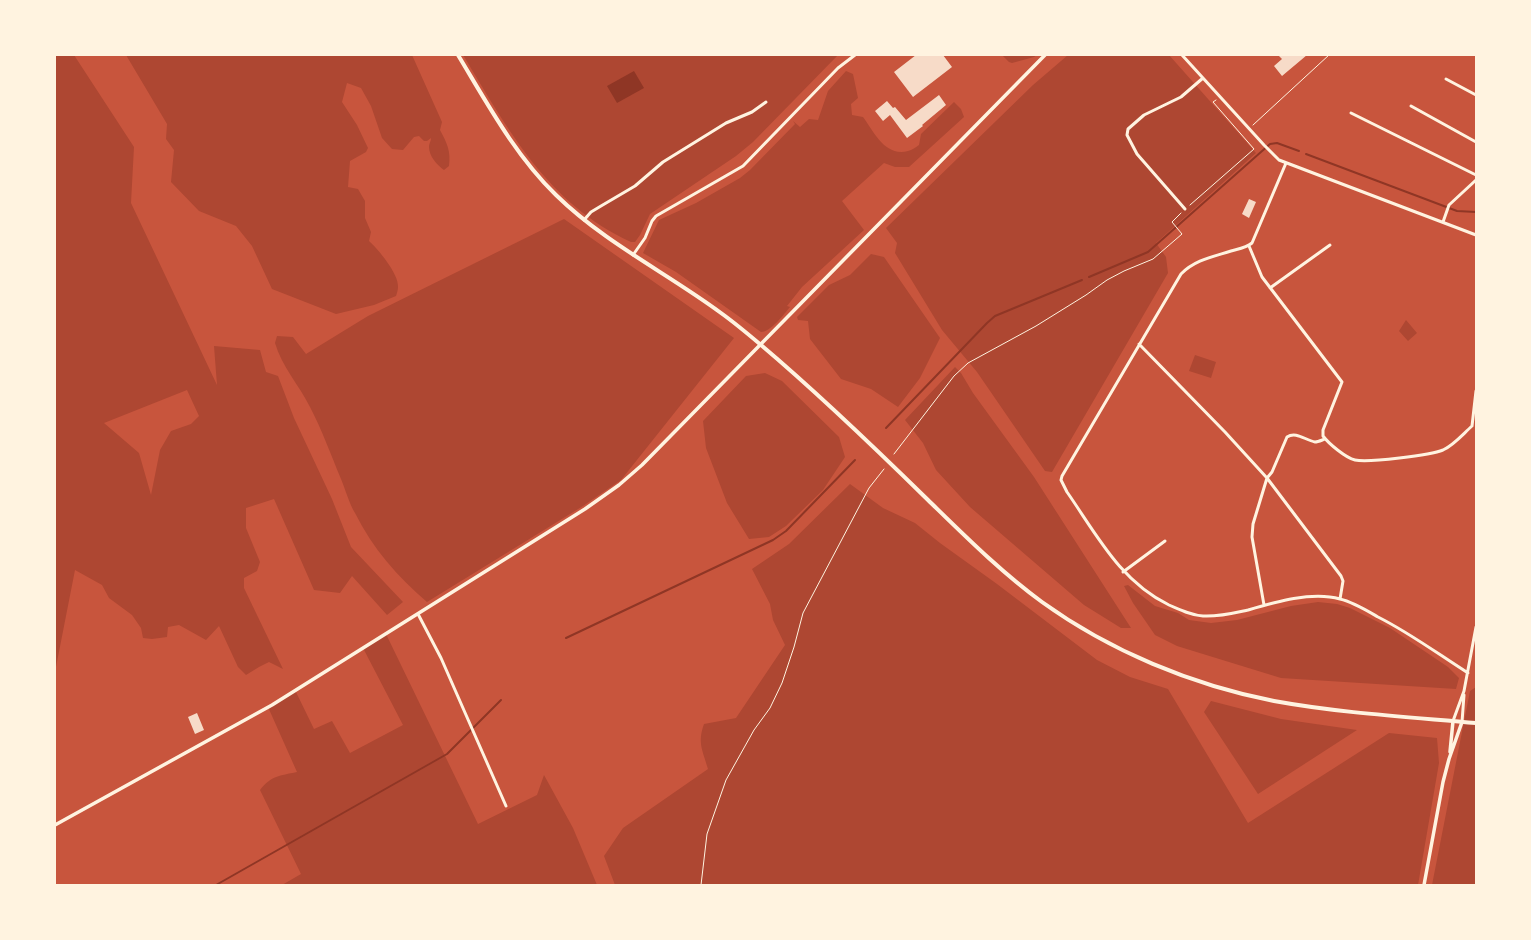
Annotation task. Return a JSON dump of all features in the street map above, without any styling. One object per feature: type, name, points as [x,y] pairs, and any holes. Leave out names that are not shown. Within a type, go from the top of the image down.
[{"type":"main road","points":[[458,55],[509,138],[525,160],[556,196],[584,220],[633,256],[720,312],[761,344],[868,442],[1007,575],[1040,601],[1110,644],[1164,668],[1216,686],[1272,700],[1319,708],[1476,723]]},
{"type":"street","points":[[633,256],[645,238],[652,221],[656,216],[743,166],[838,68],[855,55]]},
{"type":"street","points":[[55,825],[272,705],[589,506],[619,484],[642,466],[1045,55]]},
{"type":"street","points":[[1182,55],[1219,97],[1279,160],[1476,235]]},
{"type":"street","points":[[1185,209],[1137,154],[1127,135],[1128,129],[1144,115],[1181,97],[1203,78]]},
{"type":"street","points":[[1446,79],[1476,95]]},
{"type":"street","points":[[584,220],[591,212],[635,186],[663,162],[726,123],[752,112],[766,102]]},
{"type":"street","points":[[1411,106],[1476,142]]},
{"type":"street","points":[[1351,113],[1476,176]]},
{"type":"street","points":[[1286,163],[1255,236],[1249,246],[1206,258],[1189,266],[1181,274],[1061,480],[1067,492],[1123,572],[1142,589],[1159,600],[1186,612],[1204,616],[1221,615],[1289,600],[1319,596],[1340,599],[1370,612],[1406,631],[1468,673]]},
{"type":"street","points":[[1443,222],[1450,205],[1476,180]]},
{"type":"street","points":[[1249,246],[1262,277],[1342,382],[1323,430],[1323,436],[1350,458],[1364,461],[1374,461],[1442,450],[1454,442],[1472,426],[1476,392]]},
{"type":"street","points":[[1270,288],[1330,246]]},
{"type":"street","points":[[1139,344],[1225,432],[1267,478],[1341,576],[1343,581],[1340,599]]},
{"type":"street","points":[[1472,426],[1476,427]]},
{"type":"street","points":[[1264,605],[1252,537],[1253,524],[1267,478],[1272,472],[1287,437],[1291,434],[1317,442],[1325,439]]},
{"type":"street","points":[[1123,572],[1165,541]]},
{"type":"street","points":[[418,614],[441,658],[506,806]]},
{"type":"street","points":[[1449,759],[1453,721],[1464,691],[1476,627]]},
{"type":"street","points":[[1424,885],[1443,782],[1449,759],[1462,722],[1464,691]]},
{"type":"path","points":[[1252,127],[1329,55]]},
{"type":"path","points":[[894,454],[954,376],[968,363],[1036,326],[1086,296],[1107,280],[1153,259],[1182,234],[1172,222],[1254,149],[1213,102],[1219,97]]},
{"type":"path","points":[[701,885],[707,834],[726,780],[754,730],[770,708],[782,683],[803,613],[869,488],[884,469]]},
{"type":"shaded area","points":[[55,55],[74,55],[134,147],[131,203],[217,385],[214,346],[260,350],[266,372],[278,376],[294,418],[332,499],[351,547],[403,602],[387,615],[352,576],[340,593],[314,590],[274,499],[246,508],[246,528],[260,562],[257,571],[244,578],[244,588],[283,669],[269,662],[246,675],[238,667],[219,626],[206,640],[179,625],[168,627],[167,637],[152,639],[143,638],[141,628],[132,615],[109,598],[102,585],[75,570],[55,672]],"holes":[[[187,390],[199,416],[191,424],[171,431],[160,450],[151,495],[139,453],[104,423]]]},
{"type":"shaded area","points":[[126,55],[412,55],[442,122],[440,130],[449,151],[449,166],[444,170],[436,163],[430,154],[429,147],[431,138],[424,141],[419,136],[414,137],[403,150],[392,149],[382,138],[371,106],[361,88],[347,83],[342,102],[357,125],[368,148],[366,152],[350,161],[348,187],[358,189],[365,201],[365,218],[371,232],[369,241],[392,269],[395,275],[398,287],[396,296],[374,305],[336,314],[272,289],[252,246],[236,226],[199,211],[171,182],[174,150],[166,139],[167,124]]},
{"type":"shaded area","points":[[463,55],[838,55],[753,142],[736,156],[650,214],[640,235],[635,242],[631,242],[602,226],[576,207],[553,186],[514,137]]},
{"type":"shaded area","points":[[1002,55],[1037,55],[1012,63]]},
{"type":"shaded area","points":[[1068,55],[1169,55],[1256,153],[1156,243],[1166,257],[1168,273],[1052,472],[1045,471],[977,372],[942,330],[895,253],[897,243],[886,228],[1033,85]]},
{"type":"shaded area","points":[[634,71],[644,88],[617,103],[607,86]]},
{"type":"shaded area","points":[[846,71],[853,74],[858,98],[851,104],[852,115],[863,117],[881,142],[893,150],[900,152],[908,151],[919,145],[921,134],[954,102],[961,109],[964,117],[909,167],[895,167],[884,163],[842,201],[864,230],[802,287],[787,306],[790,307],[777,322],[769,329],[761,332],[676,272],[643,253],[659,220],[696,203],[740,178],[750,170],[795,124],[793,121],[800,127],[809,119],[818,120],[828,91]]},
{"type":"shaded area","points":[[564,219],[734,338],[621,480],[583,506],[427,602],[386,561],[362,526],[351,505],[343,483],[306,399],[286,368],[278,352],[275,343],[277,336],[293,337],[306,354],[368,316]]},
{"type":"shaded area","points":[[871,254],[884,257],[940,338],[920,378],[898,407],[871,389],[841,379],[810,339],[808,321],[798,320],[797,317],[829,285],[850,275]]},
{"type":"shaded area","points":[[1406,320],[1417,333],[1408,341],[1399,331]]},
{"type":"shaded area","points":[[1195,355],[1216,362],[1211,378],[1189,371]]},
{"type":"shaded area","points":[[955,367],[961,373],[973,393],[1034,477],[1131,628],[1121,628],[1084,605],[970,507],[936,470],[923,443],[905,420]]},
{"type":"shaded area","points":[[765,373],[782,381],[839,437],[845,457],[823,490],[786,526],[769,537],[749,539],[727,503],[706,448],[703,421],[746,376]]},
{"type":"shaded area","points":[[850,484],[883,508],[915,523],[1097,660],[1130,677],[1168,689],[1248,823],[1389,733],[1437,738],[1439,763],[1418,885],[615,885],[604,856],[623,828],[708,769],[701,742],[704,724],[736,718],[785,645],[773,620],[770,604],[752,569],[789,544]]},
{"type":"shaded area","points":[[1128,585],[1155,606],[1178,613],[1189,620],[1211,623],[1237,620],[1291,606],[1318,602],[1337,604],[1350,608],[1390,628],[1448,667],[1459,678],[1456,689],[1281,678],[1177,646],[1155,635],[1133,603],[1124,586]]},
{"type":"shaded area","points":[[386,634],[478,824],[537,795],[544,775],[573,828],[597,885],[282,885],[301,874],[260,790],[268,781],[272,779],[281,775],[297,772],[268,707],[295,690],[314,729],[332,721],[350,753],[403,725],[363,648]]},
{"type":"shaded area","points":[[1476,687],[1476,885],[1432,885],[1470,691]]},
{"type":"shaded area","points":[[1211,701],[1281,719],[1357,730],[1258,794],[1204,712]]},
{"type":"building","points":[[916,55],[943,55],[952,67],[913,97],[894,72]]},
{"type":"building","points":[[1278,55],[1307,55],[1282,76],[1274,66],[1282,59]]},
{"type":"building","points":[[939,95],[946,105],[907,138],[890,115],[883,121],[875,111],[887,101],[893,108],[895,107],[906,120]]},
{"type":"building","points":[[1249,199],[1256,202],[1249,218],[1242,214]]},
{"type":"building","points":[[197,713],[204,730],[195,734],[188,717]]},
{"type":"waterway","points":[[1089,277],[1148,252],[1270,144],[1277,143],[1299,151]]},
{"type":"waterway","points":[[1306,154],[1457,211],[1476,212]]},
{"type":"waterway","points":[[886,428],[995,316],[1082,280]]},
{"type":"waterway","points":[[566,638],[773,540],[786,531],[855,460]]},
{"type":"waterway","points":[[216,885],[447,754],[501,700]]}]
